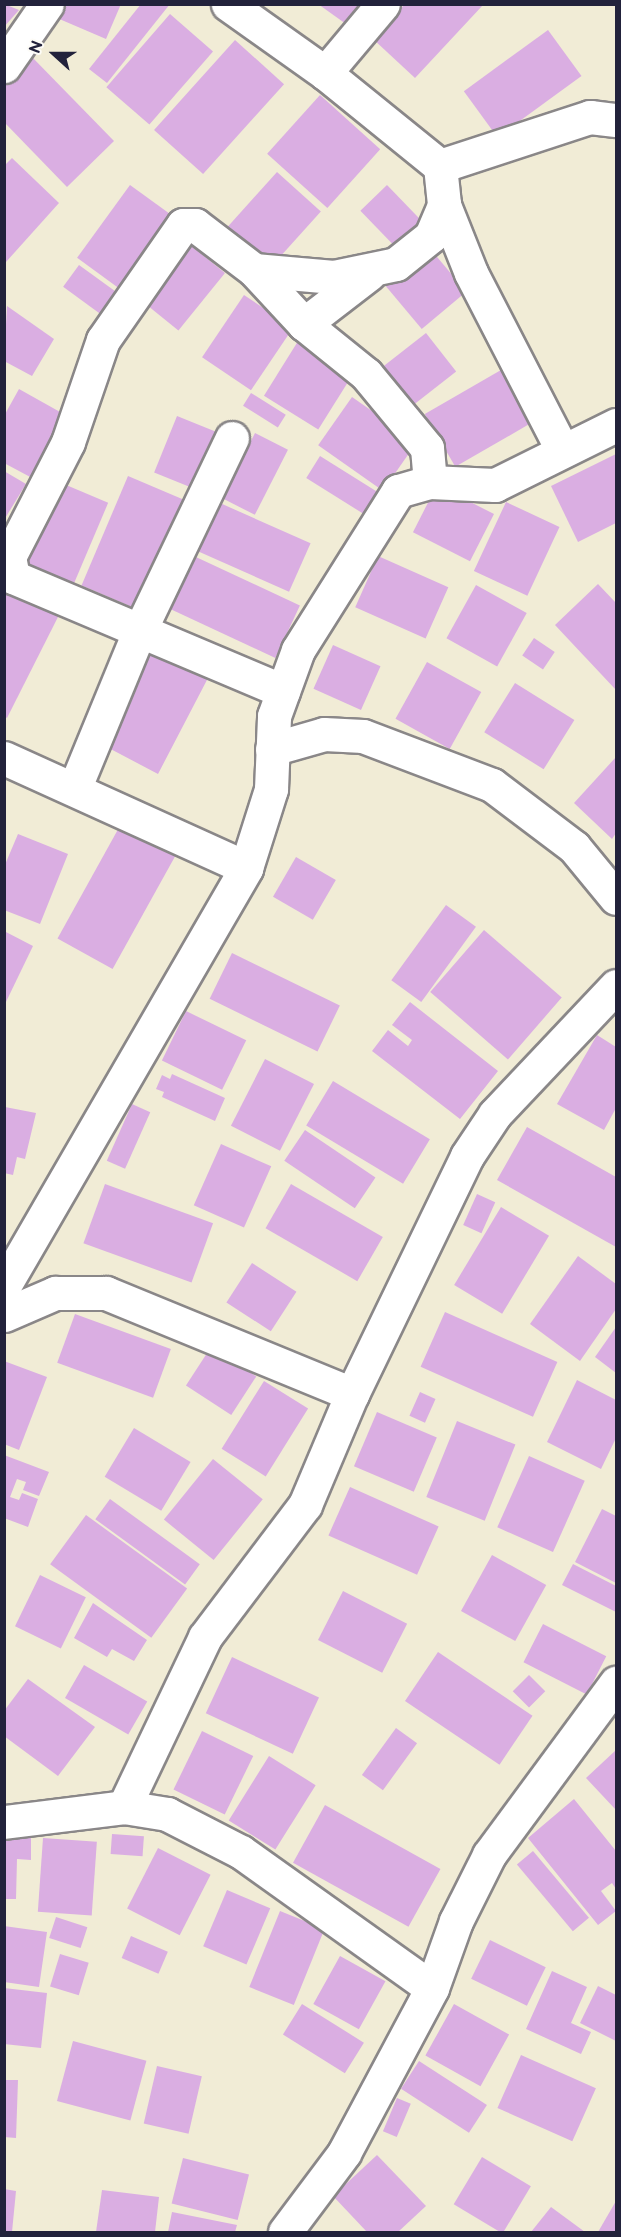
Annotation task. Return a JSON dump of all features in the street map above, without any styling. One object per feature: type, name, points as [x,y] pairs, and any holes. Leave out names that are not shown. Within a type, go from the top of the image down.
[{"type":"street","points":[[4,66],[47,4]]},
{"type":"street","points":[[228,4],[325,73],[441,166],[444,205],[471,273],[562,449]]},
{"type":"street","points":[[325,73],[383,4]]},
{"type":"street","points":[[441,166],[590,117],[616,120]]},
{"type":"street","points":[[254,270],[334,277],[371,272],[396,264],[431,236],[444,205]]},
{"type":"street","points":[[283,691],[27,585],[13,577],[9,557],[68,442],[104,340],[183,225],[195,225],[254,270],[304,324],[366,374],[427,448],[430,482]]},
{"type":"street","points":[[304,324],[371,272]]},
{"type":"street","points":[[4,1286],[246,868],[271,789],[274,716],[298,650],[332,591],[398,491],[430,482],[495,485],[562,449],[616,425]]},
{"type":"street","points":[[75,787],[139,632],[232,438]]},
{"type":"street","points":[[272,749],[324,734],[363,736],[492,785],[574,847],[616,898]]},
{"type":"street","points":[[4,758],[75,787],[246,868]]},
{"type":"street","points":[[124,1807],[205,1637],[305,1505],[352,1394],[467,1156],[495,1114],[616,986]]},
{"type":"street","points":[[4,1315],[55,1293],[106,1293],[352,1394]]},
{"type":"street","points":[[285,2232],[344,2152],[432,1988],[456,1921],[489,1855],[616,1683]]},
{"type":"street","points":[[4,1822],[124,1807],[167,1814],[241,1852],[432,1988]]},
{"type":"building","points":[[4,4],[19,10],[4,27]]},
{"type":"building","points":[[63,4],[121,4],[106,39],[57,18]]},
{"type":"building","points":[[141,4],[170,4],[107,83],[89,69]]},
{"type":"building","points":[[318,4],[359,4],[346,24]]},
{"type":"building","points":[[404,5],[483,5],[415,78],[373,39]]},
{"type":"building","points":[[170,14],[213,51],[149,125],[106,87]]},
{"type":"building","points":[[548,30],[582,76],[497,137],[464,91]]},
{"type":"building","points":[[235,40],[284,84],[203,174],[154,130]]},
{"type":"building","points":[[30,55],[114,141],[67,187],[4,122],[4,80]]},
{"type":"building","points":[[320,95],[380,149],[327,208],[267,154]]},
{"type":"building","points":[[12,158],[59,203],[6,262],[4,166]]},
{"type":"building","points":[[277,172],[321,211],[270,268],[226,228]]},
{"type":"building","points":[[130,185],[177,219],[124,292],[77,258]]},
{"type":"building","points":[[387,185],[427,226],[400,252],[360,211]]},
{"type":"building","points":[[183,239],[225,273],[178,330],[136,297]]},
{"type":"building","points":[[427,245],[466,292],[422,329],[383,282]]},
{"type":"building","points":[[79,265],[121,296],[105,317],[63,287]]},
{"type":"building","points":[[244,295],[293,328],[251,390],[202,357]]},
{"type":"building","points":[[7,306],[54,339],[32,376],[4,361]]},
{"type":"building","points":[[426,333],[456,372],[402,414],[372,375]]},
{"type":"building","points":[[300,338],[354,372],[318,430],[264,396]]},
{"type":"building","points":[[501,370],[532,423],[455,467],[425,414]]},
{"type":"building","points":[[19,389],[69,417],[34,479],[4,463],[4,416]]},
{"type":"building","points":[[251,393],[286,415],[278,427],[243,406]]},
{"type":"building","points":[[352,397],[417,442],[383,491],[318,445]]},
{"type":"building","points":[[177,416],[222,434],[199,491],[154,473]]},
{"type":"building","points":[[255,433],[288,450],[255,515],[222,498]]},
{"type":"building","points":[[616,454],[616,523],[578,542],[551,486]]},
{"type":"building","points":[[320,456],[382,495],[368,517],[306,478]]},
{"type":"building","points":[[4,471],[26,484],[4,520]]},
{"type":"building","points":[[128,476],[185,500],[139,610],[82,586]]},
{"type":"building","points":[[52,479],[108,503],[73,586],[17,562]]},
{"type":"building","points":[[437,485],[494,514],[470,561],[413,532]]},
{"type":"building","points":[[211,499],[311,543],[289,592],[189,547]]},
{"type":"building","points":[[506,502],[559,527],[527,596],[474,571]]},
{"type":"building","points":[[183,551],[300,606],[275,658],[158,604]]},
{"type":"building","points":[[378,556],[448,587],[426,638],[355,607]]},
{"type":"building","points":[[4,582],[61,611],[7,718],[4,716]]},
{"type":"building","points":[[598,584],[616,603],[616,690],[555,625]]},
{"type":"building","points":[[476,585],[527,613],[497,666],[446,638]]},
{"type":"building","points":[[534,638],[555,652],[543,669],[522,655]]},
{"type":"building","points":[[142,644],[208,678],[158,774],[103,745],[142,669],[132,664]]},
{"type":"building","points":[[333,645],[381,666],[361,710],[313,689]]},
{"type":"building","points":[[427,662],[481,692],[450,749],[395,719]]},
{"type":"building","points":[[515,683],[574,720],[544,769],[484,732]]},
{"type":"building","points":[[616,757],[616,833],[612,839],[574,803]]},
{"type":"building","points":[[121,824],[176,855],[113,969],[57,939]]},
{"type":"building","points":[[18,834],[68,854],[40,924],[4,910],[4,867]]},
{"type":"building","points":[[296,857],[336,880],[313,920],[273,897]]},
{"type":"building","points":[[446,905],[476,927],[421,1002],[391,980]]},
{"type":"building","points":[[484,930],[562,998],[508,1059],[430,992]]},
{"type":"building","points":[[4,931],[33,946],[4,1006]]},
{"type":"building","points":[[232,953],[340,1006],[317,1051],[210,999]]},
{"type":"building","points":[[410,1002],[498,1071],[460,1119],[372,1051],[388,1030],[408,1046],[412,1040],[392,1025]]},
{"type":"building","points":[[186,1011],[246,1040],[222,1090],[162,1060]]},
{"type":"building","points":[[597,1035],[616,1047],[616,1108],[604,1130],[557,1104]]},
{"type":"building","points":[[265,1059],[314,1084],[280,1151],[231,1126]]},
{"type":"building","points":[[172,1074],[225,1098],[215,1121],[162,1097],[164,1092],[156,1089],[162,1075],[170,1079]]},
{"type":"building","points":[[333,1081],[430,1139],[403,1184],[306,1126]]},
{"type":"building","points":[[132,1104],[150,1112],[125,1169],[107,1161]]},
{"type":"building","points":[[5,1107],[36,1113],[25,1159],[17,1157],[13,1175],[4,1173]]},
{"type":"building","points":[[527,1127],[616,1177],[616,1247],[497,1180]]},
{"type":"building","points":[[305,1130],[375,1178],[355,1208],[284,1161]]},
{"type":"building","points":[[221,1144],[271,1166],[244,1228],[194,1205]]},
{"type":"building","points":[[105,1184],[213,1223],[192,1283],[83,1243]]},
{"type":"building","points":[[291,1184],[383,1237],[357,1281],[266,1228]]},
{"type":"building","points":[[477,1194],[495,1202],[481,1233],[463,1225]]},
{"type":"building","points":[[501,1207],[549,1236],[502,1314],[454,1285]]},
{"type":"building","points":[[578,1256],[616,1284],[616,1309],[580,1361],[530,1324]]},
{"type":"building","points":[[252,1263],[296,1292],[271,1331],[226,1302]]},
{"type":"building","points":[[445,1312],[557,1362],[533,1417],[421,1367]]},
{"type":"building","points":[[75,1314],[171,1349],[153,1398],[57,1363]]},
{"type":"building","points":[[616,1327],[616,1373],[595,1357]]},
{"type":"building","points":[[211,1347],[256,1376],[231,1415],[186,1386]]},
{"type":"building","points":[[4,1361],[47,1377],[19,1450],[4,1444]]},
{"type":"building","points":[[577,1380],[616,1400],[616,1438],[601,1469],[547,1442]]},
{"type":"building","points":[[264,1381],[308,1409],[266,1476],[222,1449]]},
{"type":"building","points":[[420,1392],[436,1399],[425,1423],[409,1416]]},
{"type":"building","points":[[377,1412],[437,1437],[414,1492],[354,1466]]},
{"type":"building","points":[[457,1421],[515,1445],[485,1521],[426,1497]]},
{"type":"building","points":[[134,1428],[191,1462],[161,1511],[105,1477]]},
{"type":"building","points":[[4,1455],[49,1472],[39,1496],[23,1490],[26,1482],[17,1479],[10,1497],[19,1500],[22,1493],[38,1499],[28,1527],[4,1518]]},
{"type":"building","points":[[529,1456],[585,1481],[553,1552],[497,1527]]},
{"type":"building","points":[[213,1459],[263,1499],[214,1560],[164,1520]]},
{"type":"building","points":[[350,1487],[439,1526],[417,1575],[328,1535]]},
{"type":"building","points":[[110,1499],[200,1564],[185,1584],[95,1519]]},
{"type":"building","points":[[602,1509],[616,1516],[616,1583],[575,1562]]},
{"type":"building","points":[[86,1515],[187,1588],[151,1638],[50,1564]]},
{"type":"building","points":[[492,1555],[546,1585],[515,1641],[461,1611]]},
{"type":"building","points":[[573,1564],[616,1586],[616,1612],[562,1585]]},
{"type":"building","points":[[40,1575],[86,1597],[61,1649],[15,1626]]},
{"type":"building","points":[[343,1591],[407,1624],[382,1673],[318,1640]]},
{"type":"building","points":[[93,1603],[147,1640],[134,1661],[112,1649],[107,1657],[74,1638]]},
{"type":"building","points":[[543,1624],[606,1656],[587,1695],[523,1662]]},
{"type":"building","points":[[438,1652],[533,1716],[500,1765],[405,1701]]},
{"type":"building","points":[[232,1657],[319,1698],[293,1754],[206,1713]]},
{"type":"building","points":[[84,1665],[147,1702],[128,1734],[65,1698]]},
{"type":"building","points":[[529,1675],[545,1691],[529,1708],[513,1691]]},
{"type":"building","points":[[28,1679],[95,1727],[58,1776],[4,1736],[4,1711]]},
{"type":"building","points":[[396,1728],[417,1743],[383,1790],[362,1775]]},
{"type":"building","points":[[202,1731],[253,1756],[225,1814],[174,1789]]},
{"type":"building","points":[[616,1750],[616,1810],[586,1778]]},
{"type":"building","points":[[269,1756],[316,1785],[275,1850],[229,1820]]},
{"type":"building","points":[[574,1799],[616,1851],[616,1889],[612,1883],[601,1891],[616,1911],[598,1925],[528,1838]]},
{"type":"building","points":[[325,1805],[440,1869],[408,1927],[293,1863]]},
{"type":"building","points":[[112,1834],[144,1836],[143,1856],[111,1854]]},
{"type":"building","points":[[4,1836],[31,1836],[31,1860],[17,1859],[16,1899],[4,1899]]},
{"type":"building","points":[[43,1838],[97,1842],[92,1916],[38,1912]]},
{"type":"building","points":[[158,1848],[211,1875],[180,1935],[127,1909]]},
{"type":"building","points":[[533,1851],[589,1918],[573,1931],[517,1864]]},
{"type":"building","points":[[227,1890],[270,1908],[246,1965],[203,1946]]},
{"type":"building","points":[[280,1911],[325,1929],[294,2005],[249,1987]]},
{"type":"building","points":[[56,1917],[87,1927],[81,1948],[49,1938]]},
{"type":"building","points":[[4,1926],[47,1932],[39,1987],[4,1982]]},
{"type":"building","points":[[131,1936],[168,1952],[158,1974],[122,1958]]},
{"type":"building","points":[[490,1940],[546,1967],[527,2006],[471,1979]]},
{"type":"building","points":[[60,1954],[89,1963],[79,1995],[50,1987]]},
{"type":"building","points":[[340,1956],[385,1981],[359,2029],[313,2004]]},
{"type":"building","points":[[552,1971],[587,1987],[571,2023],[591,2032],[581,2054],[526,2029]]},
{"type":"building","points":[[598,1986],[616,1995],[616,2041],[580,2023]]},
{"type":"building","points":[[4,1988],[47,1993],[41,2048],[4,2044]]},
{"type":"building","points":[[302,2004],[364,2043],[345,2073],[283,2035]]},
{"type":"building","points":[[454,2004],[509,2035],[480,2086],[425,2056]]},
{"type":"building","points":[[73,2041],[146,2061],[130,2121],[57,2101]]},
{"type":"building","points":[[521,2055],[596,2088],[572,2141],[497,2108]]},
{"type":"building","points":[[419,2061],[487,2105],[469,2133],[401,2089]]},
{"type":"building","points":[[157,2066],[202,2076],[189,2134],[144,2123]]},
{"type":"building","points":[[4,2080],[18,2080],[16,2138],[4,2137]]},
{"type":"building","points":[[397,2098],[411,2104],[397,2137],[383,2131]]},
{"type":"building","points":[[377,2155],[426,2206],[398,2232],[367,2232],[333,2196]]},
{"type":"building","points":[[482,2157],[531,2186],[503,2232],[454,2204]]},
{"type":"building","points":[[183,2158],[249,2174],[238,2220],[172,2204]]},
{"type":"building","points":[[4,2189],[16,2191],[12,2232],[4,2232]]},
{"type":"building","points":[[102,2190],[159,2197],[155,2232],[96,2232]]},
{"type":"building","points":[[616,2201],[616,2232],[598,2232]]},
{"type":"building","points":[[551,2207],[585,2232],[531,2232]]},
{"type":"building","points":[[172,2212],[237,2225],[235,2232],[168,2232]]}]
